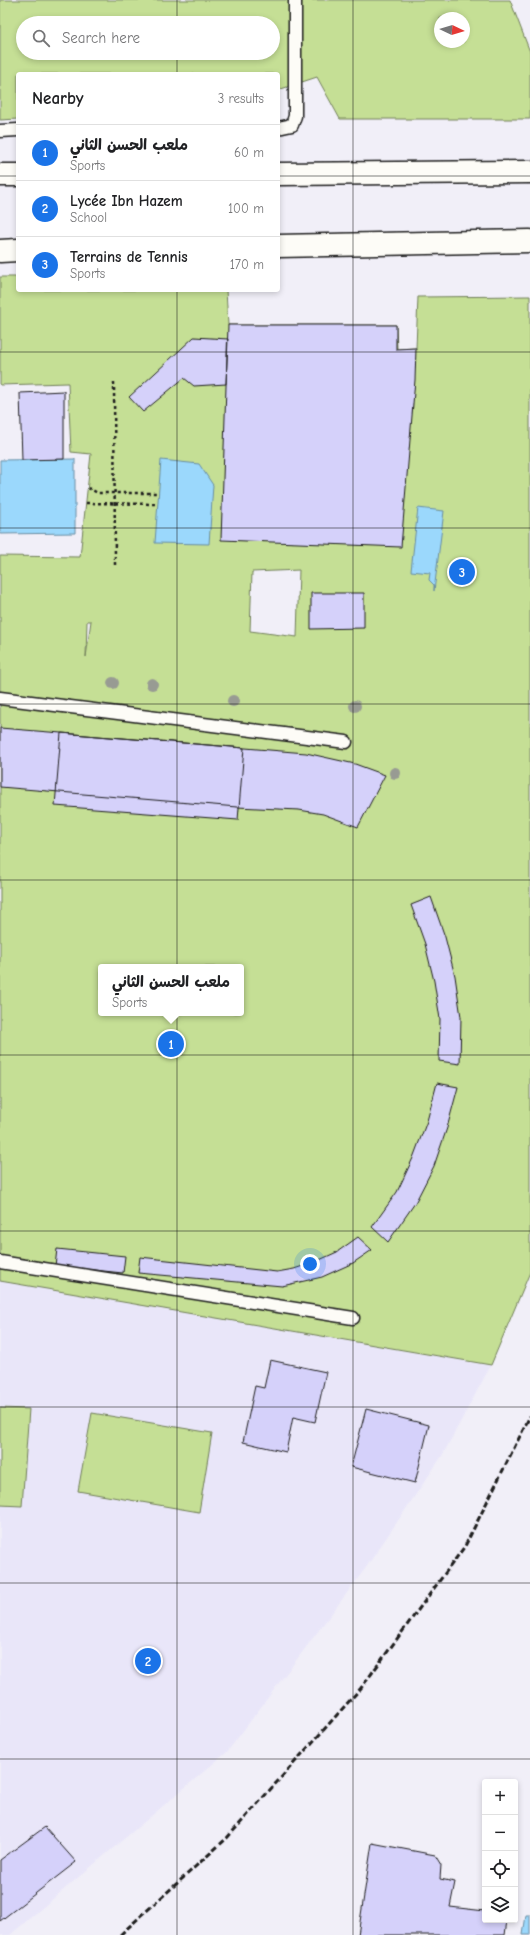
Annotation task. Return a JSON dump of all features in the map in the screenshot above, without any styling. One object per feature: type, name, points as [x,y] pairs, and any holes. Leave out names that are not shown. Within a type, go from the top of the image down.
[{"type":"street","points":[[280,174],[530,172]]},
{"type":"street","points":[[0,175],[16,175]]},
{"type":"street","points":[[280,246],[530,241]]},
{"type":"street","points":[[0,251],[16,250]]},
{"type":"lane","points":[[280,128],[292,125],[295,116],[295,0]]},
{"type":"lane","points":[[0,131],[16,130]]},
{"type":"lane","points":[[0,698],[346,742]]},
{"type":"lane","points":[[0,1262],[353,1318]]},
{"type":"path","points":[[114,382],[116,493],[115,565]]},
{"type":"path","points":[[88,488],[98,493],[158,493]]},
{"type":"path","points":[[86,503],[158,504]]},
{"type":"shaded area","points":[[0,1281],[491,1365],[442,1456],[365,1569],[227,1752],[10,1935],[0,1935]]},
{"type":"green space","points":[[0,0],[510,0],[530,52],[530,119],[340,119],[317,77],[280,89],[280,72],[16,72],[16,119],[0,120]]},
{"type":"green space","points":[[0,277],[16,277],[16,292],[226,292],[228,325],[396,325],[397,349],[416,348],[418,297],[530,296],[530,1272],[491,1365],[0,1281],[0,556],[80,557],[91,454],[71,452],[68,383],[0,385]],"holes":[[[299,570],[297,637],[250,631],[252,572]],[[87,621],[91,621],[86,657]]]},
{"type":"green space","points":[[0,1408],[29,1409],[22,1506],[0,1505]]},
{"type":"green space","points":[[92,1413],[212,1433],[199,1512],[78,1491]]},
{"type":"water","points":[[75,459],[75,533],[0,534],[0,460]]},
{"type":"water","points":[[161,460],[199,464],[213,485],[209,544],[155,543]]},
{"type":"water","points":[[418,508],[444,511],[434,591],[434,585],[429,580],[430,573],[411,571]]},
{"type":"water","points":[[526,1915],[530,1915],[530,1935],[523,1935]]},
{"type":"building","points":[[228,325],[396,325],[396,349],[416,348],[415,380],[401,547],[221,540]]},
{"type":"building","points":[[194,337],[228,339],[226,384],[194,386],[184,378],[143,412],[129,397]]},
{"type":"building","points":[[64,391],[64,459],[22,460],[20,393]]},
{"type":"building","points":[[311,593],[364,593],[364,628],[311,629]]},
{"type":"building","points":[[0,728],[306,753],[355,764],[385,775],[358,827],[323,814],[299,810],[237,807],[0,787]]},
{"type":"building","points":[[61,733],[244,748],[238,820],[55,806]]},
{"type":"building","points":[[431,897],[445,937],[455,976],[461,1017],[460,1064],[439,1061],[440,1019],[434,981],[425,944],[411,905]]},
{"type":"building","points":[[437,1083],[458,1087],[447,1128],[434,1166],[415,1203],[388,1242],[372,1227],[397,1192],[413,1158],[427,1121]]},
{"type":"building","points":[[358,1237],[372,1250],[353,1263],[322,1277],[282,1286],[138,1273],[140,1257],[277,1272],[294,1269],[315,1262],[337,1252]]},
{"type":"building","points":[[57,1249],[125,1256],[123,1273],[55,1266]]},
{"type":"building","points":[[270,1360],[326,1372],[315,1422],[293,1417],[286,1452],[243,1442],[255,1386],[264,1388]]},
{"type":"building","points":[[366,1409],[429,1425],[415,1483],[351,1467]]},
{"type":"building","points":[[45,1827],[76,1862],[0,1921],[0,1860]]},
{"type":"building","points":[[372,1843],[435,1855],[441,1865],[440,1879],[455,1882],[450,1907],[482,1911],[482,1923],[507,1923],[505,1935],[358,1935]]},
{"type":"railway","points":[[120,1935],[227,1838],[361,1688],[465,1546],[530,1416]]},
{"type":"place","name":"Terrains de Tennis","points":[[462,572]]},
{"type":"place","name":"ملعب الحسن الثاني","points":[[171,1044]]},
{"type":"place","name":"Lycée Ibn Hazem","points":[[148,1661]]}]
